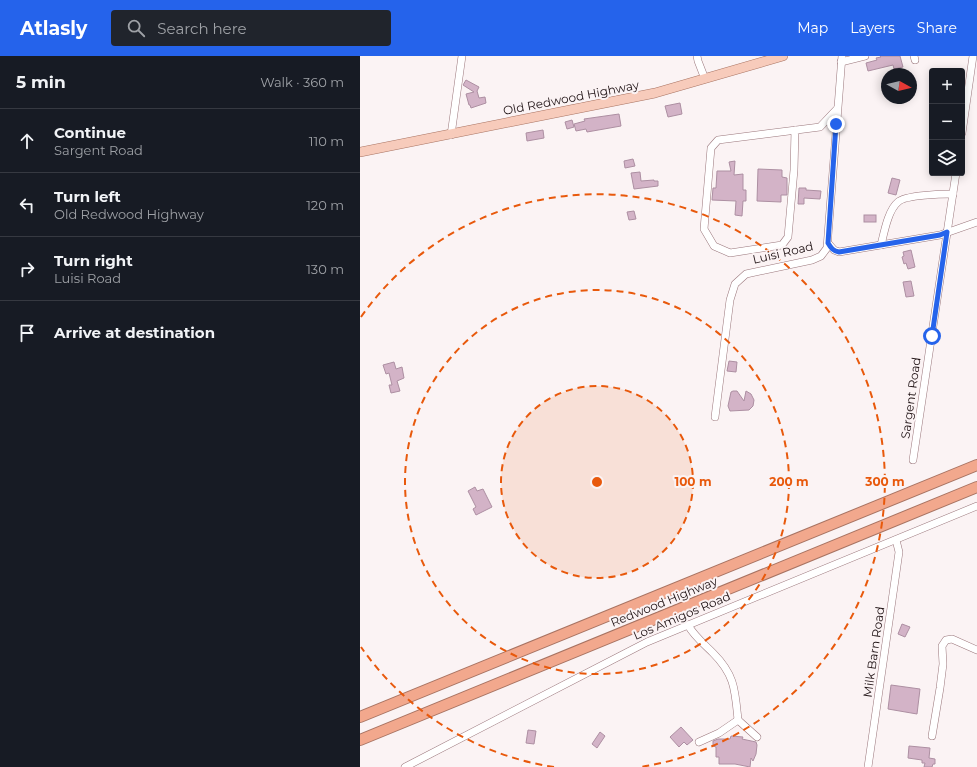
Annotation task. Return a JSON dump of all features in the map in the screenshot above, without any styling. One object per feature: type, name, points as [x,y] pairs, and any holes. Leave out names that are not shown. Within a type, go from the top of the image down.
[{"type":"highway","name":"Redwood Highway","points":[[360,717],[977,465]]},
{"type":"highway","name":"Redwood Highway","points":[[360,740],[977,487]]},
{"type":"main road","name":"Old Redwood Highway","points":[[360,152],[655,93],[783,56]]},
{"type":"street","points":[[451,135],[462,56]]},
{"type":"street","points":[[697,56],[706,79]]},
{"type":"street","points":[[841,59],[865,56]]},
{"type":"street","points":[[965,112],[973,56]]},
{"type":"street","name":"Luisi Road","points":[[715,417],[730,300],[735,284],[746,274],[812,260],[821,256],[827,248],[841,59]]},
{"type":"street","points":[[795,130],[794,170],[788,237],[782,245],[730,253],[714,246],[704,229],[711,148],[718,140],[795,130],[820,127],[837,109]]},
{"type":"street","name":"Sargent Road","points":[[913,460],[956,176]]},
{"type":"street","points":[[881,245],[887,222],[897,202],[903,199],[935,194],[953,194]]},
{"type":"street","points":[[828,243],[834,250],[839,252],[940,235],[958,230],[977,222]]},
{"type":"street","name":"Los Amigos Road","points":[[405,767],[647,642],[977,506]]},
{"type":"street","name":"Milk Barn Road","points":[[868,767],[899,552],[896,540]]},
{"type":"street","points":[[688,625],[695,636],[718,658],[727,670],[734,685],[738,720],[758,737]]},
{"type":"street","points":[[932,736],[943,664],[942,646],[946,640],[952,639],[977,650]]},
{"type":"street","points":[[699,742],[719,734],[738,720]]},
{"type":"building","points":[[880,56],[900,56],[903,67],[894,68],[893,65],[868,71],[866,63],[877,60],[876,58],[881,57]]},
{"type":"building","points":[[466,80],[479,87],[477,91],[479,98],[485,97],[486,103],[471,108],[466,94],[474,92],[463,85]]},
{"type":"building","points":[[680,103],[682,114],[668,117],[665,106]]},
{"type":"building","points":[[619,114],[621,126],[587,132],[586,129],[576,131],[574,124],[585,121],[584,119]]},
{"type":"building","points":[[572,120],[574,127],[567,129],[565,122]]},
{"type":"building","points":[[543,130],[544,138],[527,141],[526,133]]},
{"type":"building","points":[[633,159],[635,166],[625,168],[624,161]]},
{"type":"building","points":[[735,161],[734,175],[743,174],[743,190],[746,190],[746,201],[743,201],[742,216],[735,215],[736,201],[712,200],[713,188],[716,188],[717,171],[731,171],[729,162]]},
{"type":"building","points":[[758,169],[782,170],[782,177],[787,178],[787,195],[781,195],[781,202],[757,201]]},
{"type":"building","points":[[640,172],[641,181],[658,181],[658,186],[634,189],[631,173]]},
{"type":"building","points":[[892,178],[900,180],[896,195],[888,193]]},
{"type":"building","points":[[799,188],[821,191],[820,199],[804,198],[804,204],[798,204]]},
{"type":"building","points":[[634,211],[636,219],[629,220],[627,212]]},
{"type":"building","points":[[864,215],[876,215],[876,222],[864,222]]},
{"type":"building","points":[[911,250],[915,267],[908,269],[906,263],[904,264],[902,257],[904,256],[903,252]]},
{"type":"building","points":[[911,281],[914,296],[906,297],[903,282]]},
{"type":"building","points":[[729,361],[737,362],[736,372],[727,371]]},
{"type":"building","points":[[394,362],[396,369],[402,367],[404,378],[397,381],[400,391],[391,393],[389,385],[392,385],[389,373],[386,374],[383,365]]},
{"type":"building","points":[[737,391],[744,401],[746,391],[751,394],[754,400],[753,406],[749,410],[730,411],[728,406],[731,392]]},
{"type":"building","points":[[475,487],[477,491],[483,489],[492,507],[476,515],[473,509],[476,507],[468,491]]},
{"type":"building","points":[[902,624],[910,627],[905,637],[898,634]]},
{"type":"building","points":[[891,685],[920,689],[917,714],[888,709]]},
{"type":"building","points":[[681,727],[693,740],[687,745],[684,742],[679,747],[670,737]]},
{"type":"building","points":[[528,730],[536,731],[534,744],[526,743]]},
{"type":"building","points":[[600,732],[605,736],[597,748],[592,744]]},
{"type":"building","points":[[731,736],[743,737],[742,739],[756,742],[756,754],[753,761],[751,758],[750,767],[735,764],[719,764],[719,757],[716,757],[716,747],[713,746],[713,741],[718,739],[730,739]]},
{"type":"building","points":[[909,746],[930,748],[929,758],[935,759],[935,764],[933,764],[932,767],[924,767],[925,763],[922,763],[922,760],[908,758]]},
{"type":"route","points":[[836,124],[828,243],[831,248],[839,252],[940,235],[947,232],[932,336]]}]
